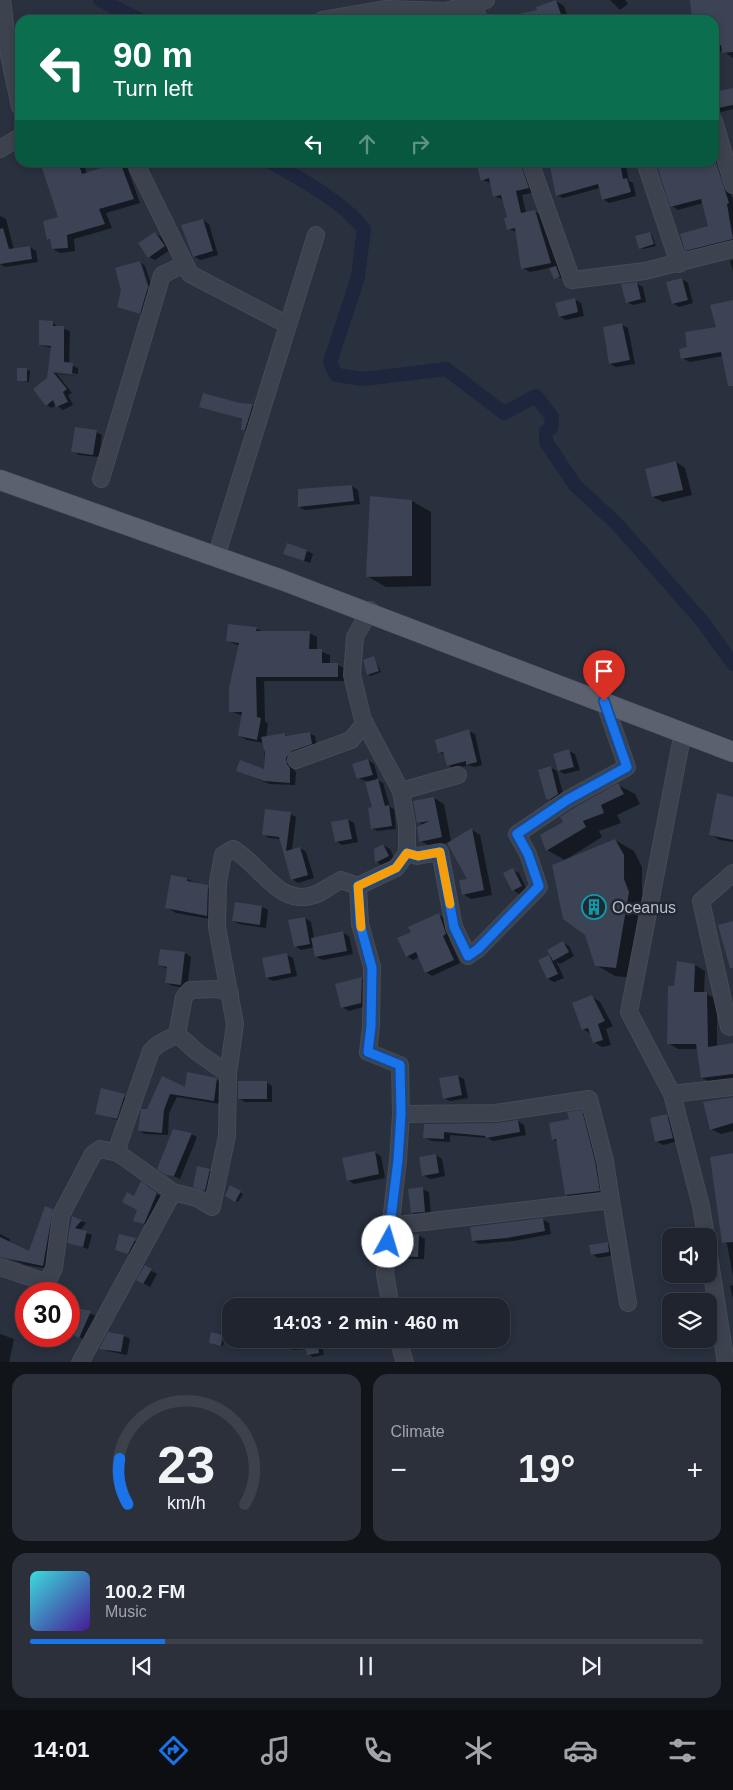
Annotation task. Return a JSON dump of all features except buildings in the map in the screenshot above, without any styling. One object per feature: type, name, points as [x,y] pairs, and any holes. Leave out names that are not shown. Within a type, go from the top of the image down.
[{"type":"main road","points":[[0,480],[370,611],[733,752]]},
{"type":"street","points":[[2,0],[9,55],[15,83]]},
{"type":"street","points":[[341,15],[380,5],[446,11],[480,2],[479,15]]},
{"type":"street","points":[[719,138],[733,186]]},
{"type":"street","points":[[0,150],[15,141]]},
{"type":"street","points":[[137,167],[190,274],[288,325]]},
{"type":"street","points":[[532,167],[572,280],[646,271],[733,249]]},
{"type":"street","points":[[647,167],[679,264]]},
{"type":"street","points":[[216,557],[316,235]]},
{"type":"street","points":[[101,480],[162,275],[185,264]]},
{"type":"street","points":[[0,1267],[42,1281],[49,1279],[54,1268],[61,1216],[93,1154],[100,1149],[118,1153],[173,1192],[197,1198],[212,1207],[227,1136],[228,1074],[235,1024],[217,926],[218,882],[223,855],[233,849],[242,854],[281,893],[301,897],[317,894],[341,880],[358,886],[396,868],[407,853],[407,825],[401,791],[365,724],[352,675],[355,637],[370,611]]},
{"type":"street","points":[[407,853],[418,856],[440,852],[454,927],[468,956],[478,949],[539,886],[528,854],[517,834],[567,800],[627,767],[604,701]]},
{"type":"street","points":[[296,760],[351,740],[365,724]]},
{"type":"street","points":[[683,732],[629,1012],[672,1094],[701,1206],[705,1228]]},
{"type":"street","points":[[401,791],[458,775]]},
{"type":"street","points":[[729,1027],[701,901],[733,873]]},
{"type":"street","points":[[358,886],[360,924],[372,968],[371,1026],[368,1052],[400,1065],[401,1114],[398,1160],[385,1274],[390,1298]]},
{"type":"street","points":[[118,1153],[119,1143],[151,1051],[160,1041],[177,1034],[184,997],[190,990],[217,988],[230,992]]},
{"type":"street","points":[[177,1034],[197,1052],[228,1074]]},
{"type":"street","points":[[672,1094],[733,1087]]},
{"type":"street","points":[[401,1114],[496,1113],[589,1098],[605,1160],[628,1303]]},
{"type":"street","points":[[80,1362],[173,1192]]},
{"type":"street","points":[[389,1226],[611,1200]]},
{"type":"street","points":[[713,1283],[726,1362]]},
{"type":"street","points":[[400,1348],[404,1362]]},
{"type":"waterway","points":[[100,0],[130,15]]},
{"type":"waterway","points":[[279,167],[333,200],[364,229],[358,277],[330,362],[336,375],[364,379],[446,369],[504,413],[536,396],[552,417],[551,428],[546,431],[546,442],[575,485],[617,524],[702,621],[733,664]]},
{"type":"slow traffic","points":[[361,927],[358,886],[396,868],[407,853],[418,856],[440,852],[450,904]]},
{"type":"place","name":"Oceanus","points":[[594,907]]},
{"type":"route","points":[[388,1242],[398,1160],[401,1114],[400,1065],[368,1052],[371,1026],[372,968],[360,924],[358,886],[396,868],[407,853],[418,856],[440,852],[454,927],[468,956],[478,949],[539,886],[528,854],[517,834],[567,800],[627,767],[604,701]]}]
